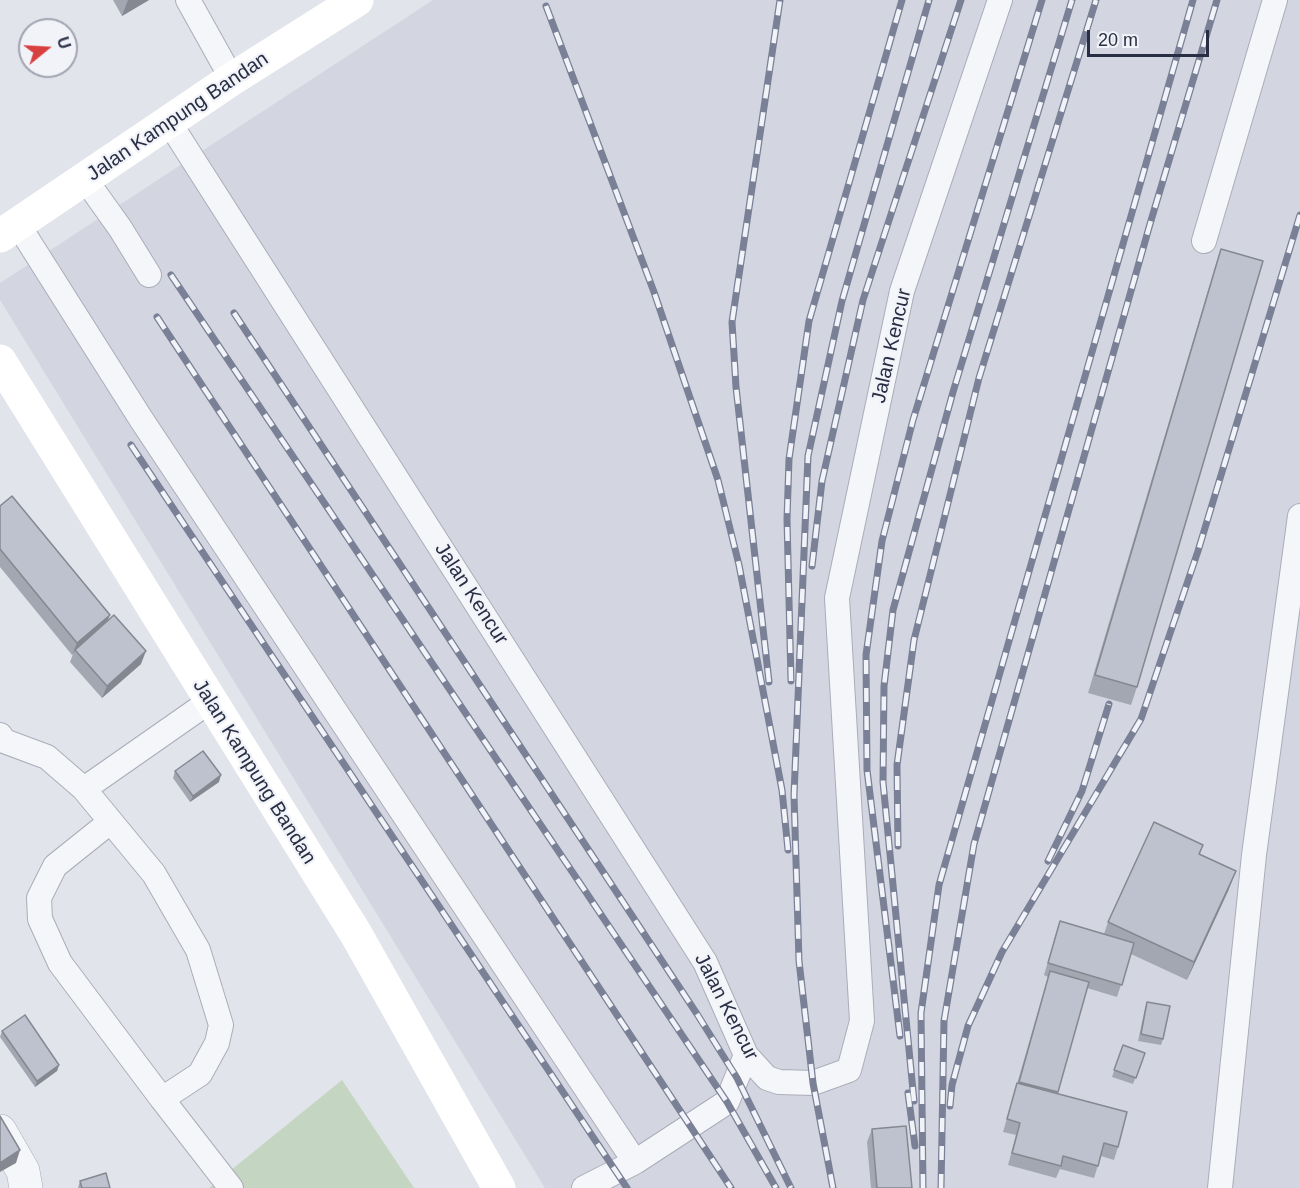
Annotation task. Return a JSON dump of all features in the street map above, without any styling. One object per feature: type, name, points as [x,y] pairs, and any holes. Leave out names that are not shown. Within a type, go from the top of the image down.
[{"type":"street","name":"Jalan Kampung Bandan","points":[[9,229],[232,79],[357,0]]},
{"type":"street","name":"Jalan Kampung Bandan","points":[[0,361],[356,934],[500,1188]]},
{"type":"street","points":[[0,1131],[16,1181]]},
{"type":"lane","points":[[188,0],[232,79]]},
{"type":"lane","name":"Jalan Kencur","points":[[169,122],[705,962],[746,1055],[767,1078],[779,1082],[813,1083],[849,1070],[862,1021],[837,598],[902,291],[1000,0]]},
{"type":"lane","points":[[1204,241],[1275,0]]},
{"type":"lane","points":[[85,179],[149,276]]},
{"type":"lane","points":[[9,229],[141,419],[634,1162]]},
{"type":"lane","points":[[1220,1188],[1254,855],[1300,516]]},
{"type":"lane","points":[[84,789],[210,701]]},
{"type":"lane","points":[[0,735],[4,741],[47,757],[84,789],[154,874],[198,950],[220,1025],[217,1044],[200,1074],[162,1099]]},
{"type":"lane","points":[[111,822],[55,866],[39,898],[40,919],[60,963],[231,1188]]},
{"type":"lane","points":[[584,1188],[634,1162],[727,1102],[746,1055]]},
{"type":"shaded area","points":[[433,0],[1300,0],[1300,1188],[545,1188],[0,300],[0,283]]},
{"type":"green space","points":[[342,1080],[414,1188],[209,1188]]},
{"type":"building","points":[[1221,249],[1263,261],[1137,687],[1095,675]]},
{"type":"building","points":[[12,496],[110,615],[77,643],[0,549],[0,506]]},
{"type":"building","points":[[114,615],[146,651],[107,686],[75,650]]},
{"type":"building","points":[[203,751],[221,775],[193,796],[175,771]]},
{"type":"building","points":[[1154,822],[1203,845],[1199,854],[1236,871],[1194,962],[1108,922]]},
{"type":"building","points":[[1060,921],[1134,943],[1122,985],[1048,963]]},
{"type":"building","points":[[1050,971],[1089,982],[1058,1092],[1019,1082]]},
{"type":"building","points":[[1147,1002],[1170,1006],[1163,1039],[1141,1034]]},
{"type":"building","points":[[25,1015],[59,1065],[37,1081],[2,1031]]},
{"type":"building","points":[[1123,1045],[1145,1053],[1136,1078],[1114,1070]]},
{"type":"building","points":[[1017,1083],[1127,1112],[1118,1147],[1104,1143],[1098,1166],[1063,1156],[1061,1166],[1012,1153],[1020,1123],[1007,1119]]},
{"type":"building","points":[[0,1116],[20,1150],[0,1163]]},
{"type":"building","points":[[906,1126],[912,1188],[877,1188],[872,1129]]},
{"type":"building","points":[[106,1173],[110,1188],[82,1188],[80,1181]]},
{"type":"railway","points":[[769,682],[736,387],[732,322],[780,0]]},
{"type":"railway","points":[[791,681],[787,519],[789,459],[809,321],[902,0]]},
{"type":"railway","points":[[833,1188],[813,1083],[799,961],[794,795],[808,456],[842,301],[929,0]]},
{"type":"railway","points":[[812,566],[822,481],[863,300],[961,0]]},
{"type":"railway","points":[[900,1036],[867,770],[866,655],[882,541],[913,420],[1042,0]]},
{"type":"railway","points":[[914,1101],[883,782],[884,686],[893,610],[953,392],[1072,0]]},
{"type":"railway","points":[[898,846],[897,765],[914,640],[979,378],[1096,0]]},
{"type":"railway","points":[[923,1188],[921,1013],[939,885],[1193,0]]},
{"type":"railway","points":[[941,1188],[944,1021],[974,844],[1150,224],[1217,0]]},
{"type":"railway","points":[[546,6],[654,292],[718,480],[739,565],[782,790],[788,850]]},
{"type":"railway","points":[[950,1106],[952,1085],[968,1026],[1002,952],[1141,719],[1198,551],[1300,215]]},
{"type":"railway","points":[[171,275],[727,1102],[776,1188]]},
{"type":"railway","points":[[234,313],[697,1014],[737,1078],[791,1188]]},
{"type":"railway","points":[[157,317],[731,1188]]},
{"type":"railway","points":[[131,445],[627,1188]]},
{"type":"railway","points":[[1048,861],[1082,791],[1109,704]]},
{"type":"railway","points":[[908,1093],[915,1146]]}]
